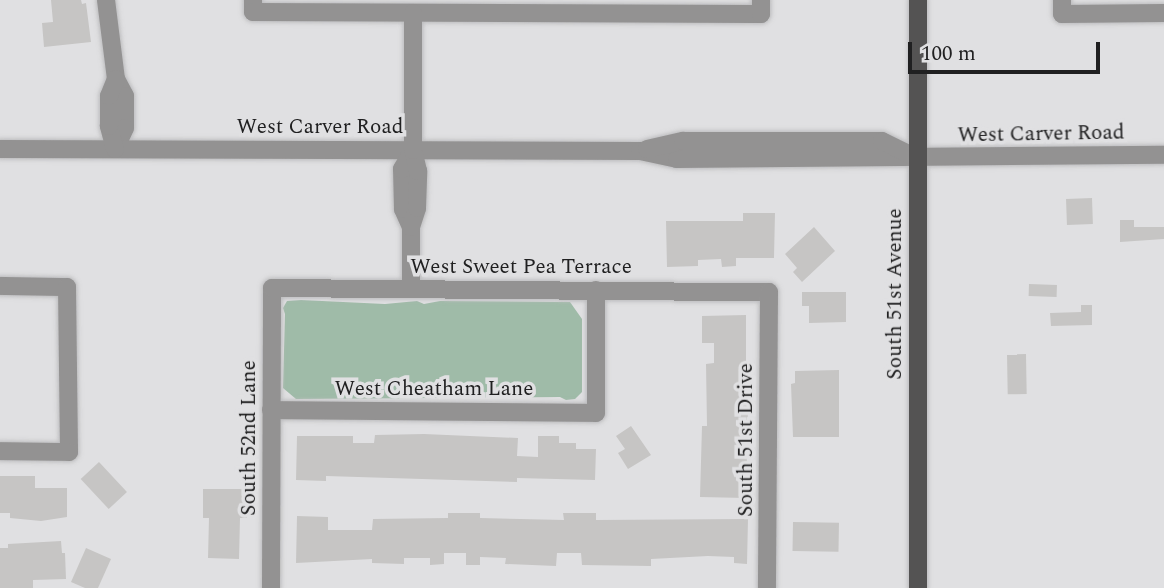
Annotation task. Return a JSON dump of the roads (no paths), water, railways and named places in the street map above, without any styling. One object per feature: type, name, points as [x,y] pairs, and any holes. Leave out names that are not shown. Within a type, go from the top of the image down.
[{"type":"main road","name":"South 51st Avenue","points":[[918,0],[918,588]]},
{"type":"street","points":[[106,0],[116,79],[108,96],[115,149]]},
{"type":"street","points":[[253,6],[413,13],[761,7]]},
{"type":"street","points":[[1062,7],[1164,13]]},
{"type":"street","points":[[411,289],[411,227],[417,208],[418,171],[413,150],[413,13]]},
{"type":"street","name":"West Carver Road","points":[[0,149],[640,151],[677,159],[1164,155]]},
{"type":"street","points":[[0,286],[67,287],[69,452],[0,451]]},
{"type":"street","name":"West Sweet Pea Terrace","points":[[272,288],[769,292]]},
{"type":"street","name":"South 52nd Lane","points":[[271,588],[272,288]]},
{"type":"street","name":"West Cheatham Lane","points":[[271,410],[596,413],[596,290]]},
{"type":"street","name":"South 51st Drive","points":[[767,588],[769,292]]}]
